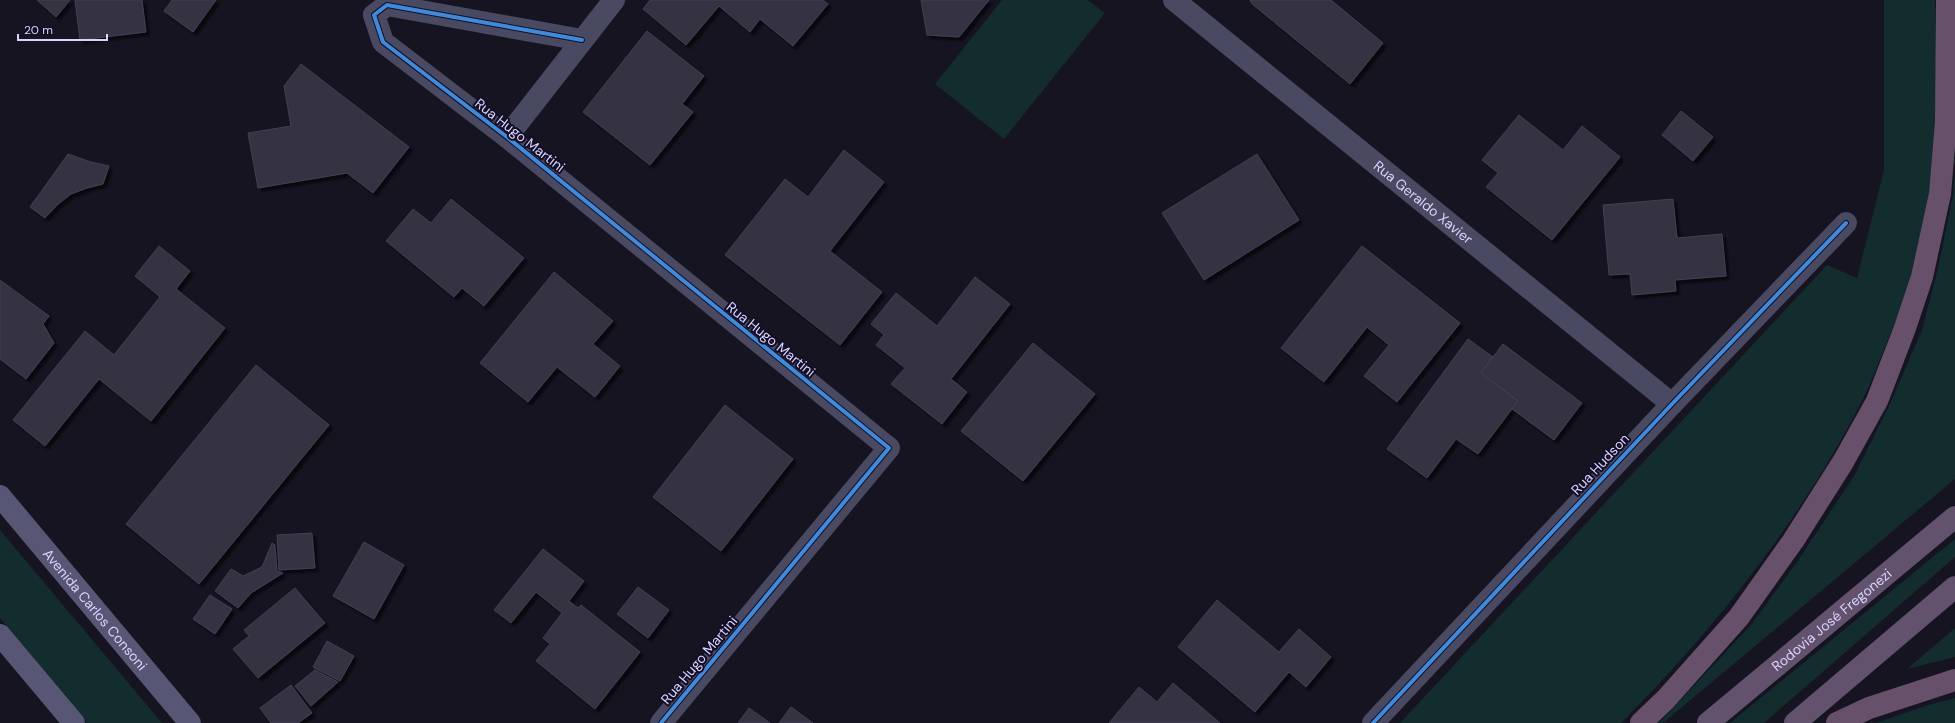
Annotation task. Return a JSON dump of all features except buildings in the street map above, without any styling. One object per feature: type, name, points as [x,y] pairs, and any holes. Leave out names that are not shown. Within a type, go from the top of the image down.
[{"type":"highway","points":[[1642,723],[1666,699],[1739,617],[1793,540],[1844,462],[1877,401],[1905,328],[1922,278],[1940,194],[1946,122],[1947,0]]},
{"type":"highway","name":"Rodovia José Fregonezi","points":[[1708,723],[1955,517]]},
{"type":"highway","points":[[1795,723],[1955,587]]},
{"type":"highway","points":[[1837,723],[1869,708],[1955,680]]},
{"type":"main road","name":"Avenida Carlos Consoni","points":[[0,496],[190,723]]},
{"type":"main road","points":[[0,635],[74,723]]},
{"type":"street","name":"Rua Hugo Martini","points":[[507,137],[614,0]]},
{"type":"street","name":"Rua Geraldo Xavier","points":[[1180,2],[1672,404]]},
{"type":"street","name":"Rua Hugo Martini","points":[[582,40],[387,5],[374,15],[383,42],[507,137],[889,448],[661,723]]},
{"type":"street","name":"Rua Hudson","points":[[1373,723],[1672,404],[1846,223]]},
{"type":"green space","points":[[1002,0],[1088,0],[1105,13],[1004,139],[935,84]]},
{"type":"green space","points":[[1884,0],[1935,0],[1937,121],[1935,170],[1932,193],[1918,263],[1906,299],[1868,389],[1841,440],[1815,484],[1786,527],[1724,609],[1657,686],[1621,723],[1400,723],[1827,265],[1857,278],[1884,170]]},
{"type":"green space","points":[[1955,170],[1955,479],[1663,723],[1659,723],[1751,625],[1797,562],[1854,476],[1890,404],[1922,330],[1938,268],[1953,195]]},
{"type":"green space","points":[[0,530],[162,723],[87,723],[0,618]]},
{"type":"green space","points":[[1955,539],[1955,557],[1764,723],[1730,723]]},
{"type":"green space","points":[[1955,628],[1955,657],[1907,669]]},
{"type":"green space","points":[[1955,698],[1955,723],[1876,723],[1928,705]]},
{"type":"cycle path","points":[[582,40],[387,5],[374,15],[383,42],[507,137],[889,448],[661,723]]},
{"type":"cycle path","points":[[1373,723],[1672,404],[1846,223]]}]
